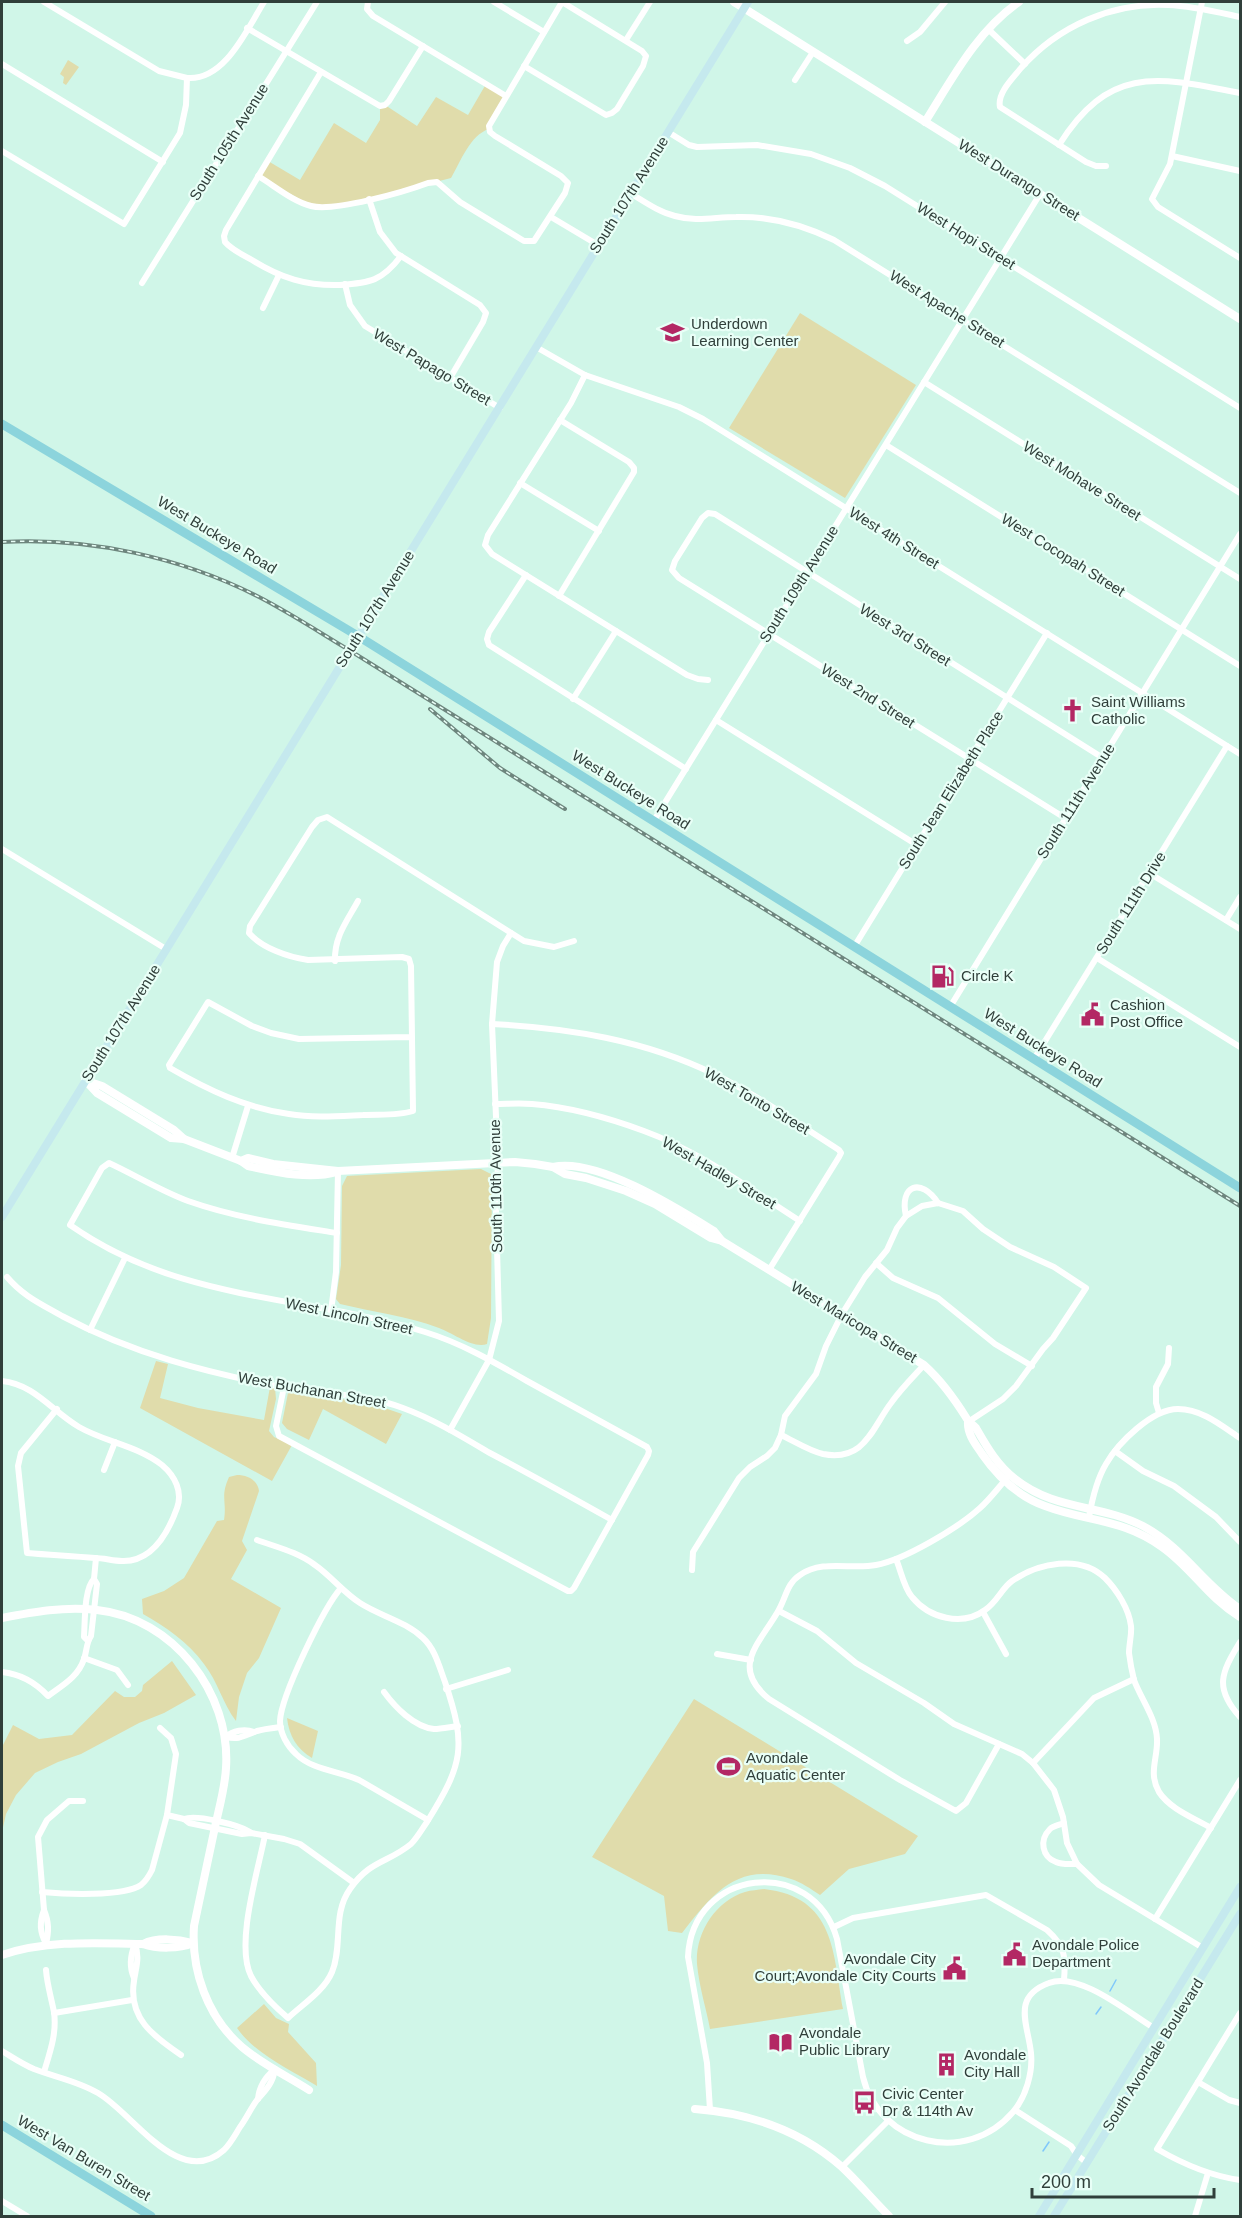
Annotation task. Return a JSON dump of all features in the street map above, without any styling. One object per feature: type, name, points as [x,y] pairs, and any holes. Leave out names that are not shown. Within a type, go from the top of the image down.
[{"type":"main road","name":"South 107th Avenue","points":[[2,1217],[746,5]]},
{"type":"main road","name":"West Buckeye Road","points":[[2,424],[358,636],[1240,1188]]},
{"type":"main road","name":"South Avondale Boulevard","points":[[1039,2217],[1240,1887]]},
{"type":"main road","name":"South Avondale Boulevard","points":[[1054,2217],[1240,1914]]},
{"type":"main road","points":[[1154,2028],[1165,2035]]},
{"type":"main road","name":"West Van Buren Street","points":[[2,2126],[151,2217]]},
{"type":"street","points":[[44,2],[159,71],[187,78],[203,76],[216,71],[228,59],[264,2]]},
{"type":"street","name":"South 105th Avenue","points":[[142,283],[317,2]]},
{"type":"street","points":[[495,2],[544,32]]},
{"type":"street","points":[[258,176],[300,201],[312,206],[331,208],[428,183],[436,183],[460,202],[521,239],[531,242],[538,237],[551,217],[567,190],[568,183],[561,176],[495,136],[489,129],[491,121],[562,2],[626,40],[646,56],[644,66],[615,111],[609,114],[600,112],[524,66]]},
{"type":"street","points":[[626,40],[650,2]]},
{"type":"street","points":[[734,2],[746,5]]},
{"type":"street","points":[[907,41],[921,32],[945,2]]},
{"type":"street","points":[[925,122],[963,60],[988,29],[1019,2]]},
{"type":"street","points":[[1202,2],[1172,156],[1168,170],[1152,200],[1158,207],[1240,258]]},
{"type":"street","points":[[368,5],[373,16],[506,96]]},
{"type":"street","name":"West Durango Street","points":[[746,5],[813,52],[1240,319]]},
{"type":"street","points":[[1106,166],[1090,164],[1004,111],[999,104],[1001,96],[1025,64],[1059,35],[1101,14],[1147,5],[1174,5],[1240,17]]},
{"type":"street","points":[[247,27],[374,104],[383,106],[423,46]]},
{"type":"street","points":[[988,29],[1025,64]]},
{"type":"street","points":[[795,80],[813,52]]},
{"type":"street","points":[[2,64],[163,162]]},
{"type":"street","points":[[321,72],[226,230],[224,239],[230,247],[279,275],[306,284],[345,284],[378,279],[388,272],[400,256]]},
{"type":"street","points":[[2,151],[124,224],[180,132],[186,105],[187,78]]},
{"type":"street","points":[[1059,145],[1084,111],[1109,92],[1123,86],[1159,80],[1186,82],[1240,93]]},
{"type":"street","name":"West Hopi Street","points":[[668,132],[693,146],[766,146],[802,152],[841,164],[877,181],[1240,408]]},
{"type":"street","points":[[1172,156],[1240,171]]},
{"type":"street","name":"West Apache Street","points":[[630,193],[661,212],[681,218],[763,218],[812,230],[847,247],[1240,493]]},
{"type":"street","name":"South 109th Avenue","points":[[653,822],[1040,194]]},
{"type":"street","points":[[369,199],[380,232],[400,256],[480,305],[486,313],[450,378]]},
{"type":"street","points":[[551,217],[598,245]]},
{"type":"street","points":[[263,308],[279,275]]},
{"type":"street","name":"West Papago Street","points":[[345,284],[350,305],[365,326],[500,408]]},
{"type":"street","name":"West 4th Street","points":[[536,347],[585,375],[696,415],[1240,754]]},
{"type":"street","points":[[585,375],[575,396],[488,535],[485,545],[489,551],[687,675],[708,680]]},
{"type":"street","name":"West Mohave Street","points":[[924,382],[1240,579]]},
{"type":"street","points":[[560,420],[629,462],[634,468],[633,476],[560,596]]},
{"type":"street","name":"West Cocopah Street","points":[[885,445],[1240,666]]},
{"type":"street","points":[[520,483],[599,531]]},
{"type":"street","name":"West 3rd Street","points":[[672,570],[675,561],[702,518],[708,513],[718,516],[1102,758]]},
{"type":"street","name":"South 111th Avenue","points":[[950,1007],[1240,534]]},
{"type":"street","name":"West 2nd Street","points":[[672,570],[679,578],[1065,819]]},
{"type":"street","points":[[525,574],[489,632],[488,642],[495,650],[686,769]]},
{"type":"street","points":[[573,699],[616,631]]},
{"type":"street","name":"South Jean Elizabeth Place","points":[[854,947],[1047,633]]},
{"type":"street","points":[[716,720],[917,845]]},
{"type":"street","name":"South 111th Drive","points":[[1034,1059],[1227,746]]},
{"type":"street","points":[[410,1037],[299,1039],[252,1026],[208,1002],[169,1065],[170,1068],[197,1084],[248,1106],[291,1115],[326,1116],[413,1111],[410,1037],[411,966],[409,959],[402,957],[335,961],[295,958],[268,946],[249,933],[250,926],[318,820],[327,817],[524,941],[555,947],[574,941]]},
{"type":"street","points":[[2,849],[166,949]]},
{"type":"street","points":[[1149,873],[1240,929]]},
{"type":"street","points":[[1226,920],[1240,897]]},
{"type":"street","points":[[335,961],[334,949],[338,936],[358,901]]},
{"type":"street","name":"South 110th Avenue","points":[[450,1430],[489,1360],[499,1321],[496,1211],[498,1162],[492,1024],[497,962],[511,933]]},
{"type":"street","points":[[1097,958],[1240,1047]]},
{"type":"street","name":"West Tonto Street","points":[[492,1024],[580,1031],[629,1042],[673,1057],[722,1079],[839,1149],[841,1153],[800,1221]]},
{"type":"street","name":"West Maricopa Street","points":[[86,1080],[97,1093],[171,1138],[184,1139],[241,1161],[248,1158],[273,1164],[338,1172],[515,1162],[553,1167],[565,1174],[626,1191],[655,1204],[711,1238],[722,1241],[924,1365],[944,1384],[968,1422],[974,1425],[1007,1478],[1037,1494],[1130,1529],[1162,1547],[1186,1567],[1216,1600],[1240,1617]]},
{"type":"street","name":"West Hadley Street","points":[[495,1104],[532,1104],[565,1109],[645,1131],[716,1168],[800,1221]]},
{"type":"street","points":[[231,1158],[248,1106]]},
{"type":"street","name":"West Lincoln Street","points":[[337,1233],[217,1210],[186,1200],[109,1162],[102,1168],[70,1226],[125,1258],[205,1287],[385,1321],[455,1342],[489,1360],[647,1447],[649,1451],[612,1520]]},
{"type":"street","points":[[331,1311],[336,1272],[338,1172]]},
{"type":"street","points":[[906,1216],[903,1204],[906,1195],[915,1188],[927,1189],[938,1203]]},
{"type":"street","points":[[692,1569],[693,1552],[739,1478],[775,1448],[781,1435],[785,1416],[816,1374],[826,1346],[842,1314],[887,1250],[897,1228],[906,1216],[922,1206],[938,1203],[963,1211],[983,1229],[1010,1247],[1054,1267],[1086,1288],[1032,1366],[1002,1399],[968,1422]]},
{"type":"street","points":[[769,1270],[800,1221]]},
{"type":"street","points":[[90,1330],[125,1258]]},
{"type":"street","points":[[876,1263],[893,1278],[938,1298],[995,1344],[1032,1366]]},
{"type":"street","name":"West Buchanan Street","points":[[7,1277],[21,1293],[90,1330],[149,1355],[284,1387],[368,1398],[402,1408],[450,1430],[612,1520]]},
{"type":"street","points":[[1160,1413],[1156,1403],[1156,1387],[1168,1364],[1169,1348]]},
{"type":"street","points":[[781,1435],[823,1454],[842,1454],[857,1449],[871,1438],[890,1404],[924,1365]]},
{"type":"street","points":[[2,1382],[12,1382],[45,1400],[57,1409],[78,1426],[135,1449],[161,1464],[173,1476],[181,1498],[172,1522],[157,1547],[139,1560],[123,1561],[27,1553],[18,1466],[21,1453],[57,1409]]},
{"type":"street","points":[[284,1387],[276,1426],[279,1436],[572,1591],[612,1520]]},
{"type":"street","points":[[1090,1514],[1098,1481],[1115,1451],[1140,1427],[1160,1413],[1178,1409],[1197,1412],[1240,1438]]},
{"type":"street","points":[[104,1470],[115,1442]]},
{"type":"street","points":[[1115,1451],[1143,1471],[1173,1486],[1216,1517],[1240,1542]]},
{"type":"street","points":[[999,1743],[966,1803],[956,1811],[900,1780],[769,1699],[760,1692],[751,1679],[751,1660],[754,1647],[779,1611],[788,1588],[801,1574],[822,1566],[875,1566],[896,1559],[964,1521],[981,1507],[1007,1478]]},
{"type":"street","name":"West Maricopa Street","points":[[1090,1514],[1127,1519],[1155,1533],[1174,1547],[1214,1588],[1240,1609]]},
{"type":"street","points":[[256,1540],[315,1564],[361,1604],[417,1632],[432,1649],[458,1726],[459,1742],[456,1768],[428,1820],[412,1843],[370,1867],[347,1893],[337,1928],[335,1961],[330,1976],[321,1988],[288,2018],[261,1992],[246,1962],[245,1936],[265,1835]]},
{"type":"street","points":[[2,1672],[19,1675],[36,1684],[48,1696],[76,1674],[84,1658],[88,1641],[84,1637],[90,1609],[89,1583],[94,1579],[96,1558]]},
{"type":"street","points":[[896,1559],[910,1596],[923,1608],[946,1619],[965,1619],[983,1612],[997,1601],[1010,1582],[1033,1569],[1053,1563],[1087,1567],[1105,1578],[1124,1604],[1131,1625],[1129,1653],[1134,1679],[1154,1724],[1157,1738],[1152,1766],[1159,1791],[1167,1802],[1211,1828]]},
{"type":"street","points":[[342,1588],[324,1612],[282,1708],[281,1723],[287,1743],[301,1759],[317,1767],[359,1780],[428,1820]]},
{"type":"street","points":[[2,1618],[42,1611],[90,1609],[132,1618],[169,1639],[190,1660],[208,1688],[215,1704],[225,1737],[226,1768],[194,1926],[193,1943],[200,1981],[211,2009],[235,2041],[251,2054],[309,2090]]},
{"type":"street","points":[[779,1611],[817,1631],[856,1663],[924,1703],[954,1724],[1022,1754],[1033,1763],[1054,1790],[1064,1823],[1067,1843],[1077,1863],[1099,1884],[1203,1948]]},
{"type":"street","points":[[983,1612],[1006,1654]]},
{"type":"street","points":[[1240,1642],[1228,1662],[1223,1681],[1225,1698],[1240,1717]]},
{"type":"street","points":[[717,1654],[751,1660]]},
{"type":"street","points":[[84,1658],[117,1670],[128,1685]]},
{"type":"street","points":[[447,1689],[508,1670]]},
{"type":"street","points":[[1033,1763],[1094,1698],[1134,1679]]},
{"type":"street","points":[[384,1692],[395,1707],[416,1722],[433,1729],[458,1726]]},
{"type":"street","points":[[225,1737],[234,1739],[250,1736],[254,1732],[281,1723]]},
{"type":"street","points":[[42,1892],[66,1894],[114,1892],[140,1885],[148,1878],[167,1815],[176,1754],[171,1738],[160,1728]]},
{"type":"street","points":[[1155,1918],[1240,1780]]},
{"type":"street","points":[[46,1944],[41,1934],[40,1920],[44,1910],[38,1837],[47,1820],[69,1801],[83,1801]]},
{"type":"street","points":[[167,1815],[184,1819],[189,1823],[215,1825],[242,1834],[251,1833],[284,1839],[300,1845],[354,1883]]},
{"type":"street","points":[[1064,1823],[1050,1830],[1043,1841],[1043,1847],[1050,1858],[1056,1862],[1077,1863]]},
{"type":"street","points":[[710,2110],[707,2063],[688,1957],[688,1941],[694,1927],[712,1901],[731,1889],[752,1882],[766,1881],[798,1890],[825,1912],[834,1927],[853,2015],[865,2087],[876,2109],[888,2121],[922,2140],[956,2142],[979,2136],[992,2129],[1014,2110],[1023,2095],[1031,2068],[1031,2054],[1024,2023],[1025,2004],[1032,1995],[1050,1982],[1064,1980],[1077,1983],[1154,2028]]},
{"type":"street","points":[[834,1927],[853,1918],[986,1895],[1047,1930],[1055,1937],[1064,1953],[1064,1980]]},
{"type":"street","points":[[2,1955],[46,1944],[139,1944],[151,1940],[193,1943]]},
{"type":"street","points":[[139,1944],[131,1953],[130,1970],[134,1978],[132,2000],[141,2022],[160,2041],[181,2055]]},
{"type":"street","points":[[44,2072],[52,2045],[54,2013],[46,1970]]},
{"type":"street","points":[[54,2013],[132,2000]]},
{"type":"street","points":[[1240,2013],[1157,2149],[1183,2164],[1208,2173],[1240,2180]]},
{"type":"street","points":[[2,2051],[24,2064],[81,2085],[105,2097],[162,2148],[182,2158],[195,2161],[213,2157],[228,2145],[258,2099],[259,2090],[268,2075],[275,2069]]},
{"type":"street","points":[[1198,2082],[1229,2100],[1240,2103]]},
{"type":"street","points":[[695,2109],[741,2115],[780,2127],[805,2140],[842,2167],[889,2217]]},
{"type":"street","points":[[1014,2110],[1071,2146],[1087,2163]]},
{"type":"street","points":[[842,2167],[888,2121]]},
{"type":"street","points":[[1195,2217],[1208,2173]]},
{"type":"street","points":[[2,2201],[27,2217]]},
{"type":"shaded area","points":[[68,60],[79,67],[66,85],[63,83],[64,77],[60,74]]},
{"type":"shaded area","points":[[486,84],[506,96],[489,129],[482,132],[471,143],[451,178],[342,206],[312,206],[258,176],[268,161],[300,180],[334,123],[366,143],[380,120],[380,106],[385,105],[417,126],[436,97],[468,115]]},
{"type":"shaded area","points":[[800,313],[916,385],[845,498],[729,428]]},
{"type":"shaded area","points":[[481,1169],[491,1174],[492,1177],[491,1318],[487,1344],[469,1342],[415,1320],[340,1304],[336,1299],[341,1265],[342,1186],[347,1176]]},
{"type":"shaded area","points":[[156,1361],[168,1364],[160,1398],[198,1408],[264,1420],[270,1387],[275,1388],[276,1399],[269,1431],[274,1437],[292,1445],[272,1481],[140,1408]]},
{"type":"shaded area","points":[[291,1391],[373,1404],[402,1414],[386,1444],[323,1409],[309,1440],[287,1429],[282,1423],[288,1393]]},
{"type":"shaded area","points":[[237,1475],[251,1479],[257,1484],[259,1491],[242,1541],[247,1550],[231,1579],[281,1608],[259,1658],[247,1673],[239,1697],[236,1721],[204,1664],[176,1636],[143,1614],[142,1599],[164,1591],[184,1578],[217,1521],[224,1520],[226,1484],[229,1477]]},
{"type":"shaded area","points":[[172,1661],[196,1695],[81,1754],[35,1773],[16,1795],[6,1814],[2,1832],[2,1747],[13,1725],[39,1739],[72,1735],[115,1691],[124,1697],[135,1697],[142,1691],[143,1685]]},
{"type":"shaded area","name":"Avondale Aquatic Center","points":[[694,1699],[918,1836],[905,1854],[849,1869],[820,1895],[795,1880],[772,1875],[755,1874],[741,1878],[715,1894],[682,1933],[668,1931],[664,1896],[592,1857]]},
{"type":"shaded area","points":[[287,1718],[318,1731],[312,1758],[295,1741]]},
{"type":"shaded area","points":[[764,1889],[787,1894],[805,1903],[818,1915],[832,1948],[843,2009],[710,2029],[697,1964],[699,1941],[703,1930],[716,1911],[734,1896]]},
{"type":"shaded area","points":[[264,2004],[276,2018],[289,2024],[288,2032],[316,2063],[317,2086],[263,2054],[237,2028]]},
{"type":"waterway","points":[[1110,1991],[1116,1980]]},
{"type":"waterway","points":[[1096,2014],[1101,2007]]},
{"type":"waterway","points":[[1043,2151],[1049,2142]]},
{"type":"railway","points":[[2,542],[67,543],[134,553],[198,571],[271,603],[1240,1206]]},
{"type":"railway","points":[[430,709],[500,768],[565,809]]},
{"type":"place","name":"Underdown Learning Center","points":[[673,333]]},
{"type":"place","name":"Saint Williams Catholic","points":[[1073,711]]},
{"type":"place","name":"Circle K","points":[[943,976]]},
{"type":"place","name":"Cashion Post Office","points":[[1092,1014]]},
{"type":"place","name":"Avondale Aquatic Center","points":[[728,1767]]},
{"type":"place","name":"Avondale Police Department","points":[[1014,1954]]},
{"type":"place","name":"Avondale City Court;Avondale City Courts","points":[[954,1968]]},
{"type":"place","name":"Avondale Public Library","points":[[781,2042]]},
{"type":"place","name":"Avondale City Hall","points":[[946,2064]]},
{"type":"place","name":"Civic Center Dr & 114th Av","points":[[864,2103]]}]
